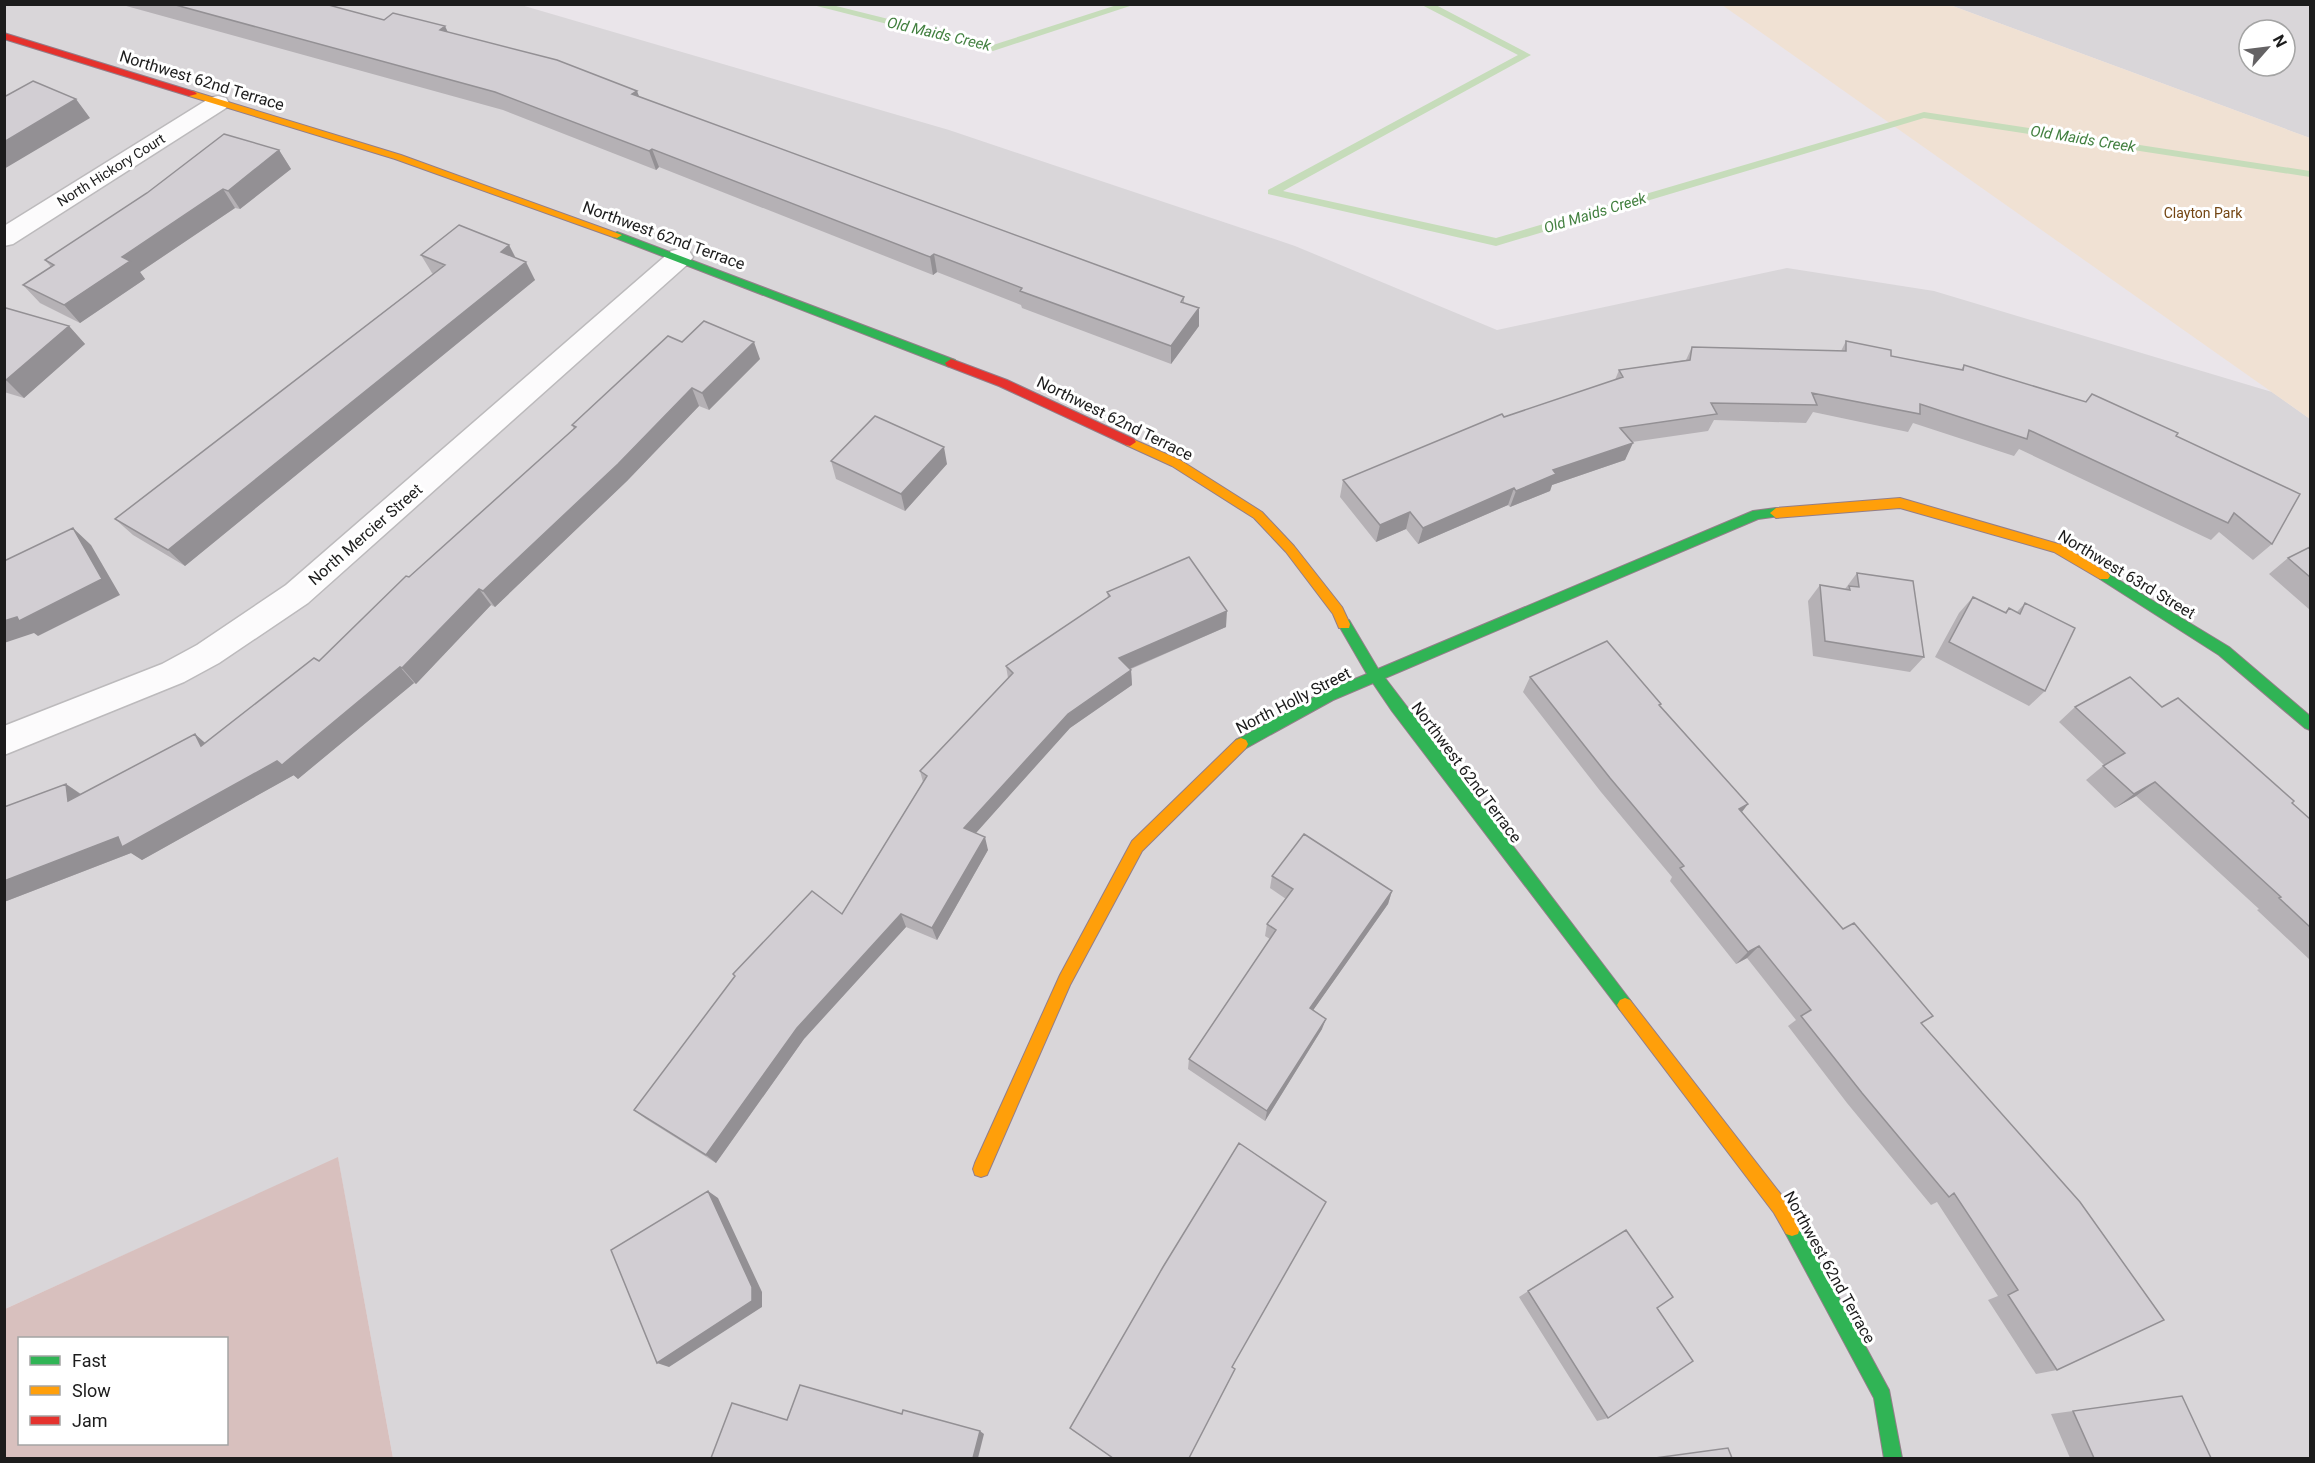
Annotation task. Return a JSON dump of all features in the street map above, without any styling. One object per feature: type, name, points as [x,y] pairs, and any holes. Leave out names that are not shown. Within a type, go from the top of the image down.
[{"type":"street","name":"Northwest 62nd Terrace","points":[[4,36],[398,157],[680,257],[1003,383],[1176,463],[1258,515],[1290,549],[1338,611],[1375,677],[1780,1207],[1883,1396],[1893,1458]]},
{"type":"street","name":"North Hickory Court","points":[[4,238],[218,103]]},
{"type":"street","name":"North Mercier Street","points":[[4,741],[173,673],[208,654],[297,594],[680,257]]},
{"type":"street","name":"Northwest 63rd Street","points":[[1757,514],[1900,503],[2058,548],[2224,651],[2310,724]]},
{"type":"street","name":"North Holly Street","points":[[981,1169],[1065,980],[1137,846],[1241,744],[1328,696],[1757,514]]},
{"type":"shaded area","points":[[4,5],[521,5],[949,130],[1295,246],[1497,330],[1787,268],[1934,291],[2272,392],[2310,419],[2310,1458],[393,1458],[338,1158],[5,1309]]},
{"type":"shaded area","points":[[1950,5],[2310,5],[2310,138]]},
{"type":"shaded area","points":[[338,1157],[393,1458],[5,1458],[5,1309]]},
{"type":"green space","name":"Clayton Park","points":[[1722,5],[1950,5],[2310,138],[2310,419]]},
{"type":"building","points":[[172,4],[325,4],[384,20],[393,13],[445,26],[440,30],[557,60],[637,91],[632,94],[1184,297],[1181,302],[1199,308],[1171,346],[1020,291],[1022,288],[934,254],[930,257],[652,149],[649,151],[495,92]]},
{"type":"building","points":[[33,81],[76,99],[4,142],[4,97]]},
{"type":"building","points":[[224,134],[279,150],[228,191],[223,189],[122,257],[130,261],[64,305],[23,285],[54,265],[45,260],[147,193]]},
{"type":"building","points":[[459,225],[509,245],[501,252],[526,262],[168,550],[115,519],[445,265],[421,255]]},
{"type":"building","points":[[4,309],[69,326],[6,380],[4,379]]},
{"type":"building","points":[[704,321],[754,342],[702,393],[692,388],[618,464],[483,591],[479,589],[402,668],[400,667],[282,765],[277,761],[122,847],[118,837],[4,881],[4,807],[66,784],[68,801],[195,734],[201,746],[314,658],[319,661],[406,576],[409,577],[576,427],[572,425],[668,336],[682,342]]},
{"type":"building","points":[[1846,341],[1891,350],[1891,356],[1963,370],[1964,365],[2086,402],[2092,394],[2178,433],[2176,436],[2300,494],[2272,544],[2234,513],[2228,523],[2029,430],[2027,439],[1920,404],[1920,414],[1812,393],[1817,405],[1711,403],[1717,414],[1620,428],[1633,443],[1553,470],[1556,474],[1516,491],[1514,488],[1423,528],[1410,512],[1380,525],[1343,480],[1502,414],[1504,417],[1623,377],[1619,370],[1690,360],[1692,347],[1846,351]]},
{"type":"building","points":[[875,416],[944,447],[901,494],[831,461]]},
{"type":"building","points":[[73,528],[102,579],[19,621],[17,617],[4,621],[4,561]]},
{"type":"building","points":[[2310,547],[2310,577],[2288,558]]},
{"type":"building","points":[[1189,557],[1227,611],[1119,658],[1131,670],[1068,714],[964,828],[985,837],[932,928],[901,914],[797,1028],[706,1155],[634,1110],[735,976],[733,974],[812,891],[842,914],[927,776],[920,771],[1013,673],[1006,666],[1110,596],[1107,592]]},
{"type":"building","points":[[1857,573],[1913,581],[1924,657],[1825,641],[1820,585],[1850,590],[1849,586],[1859,587]]},
{"type":"building","points":[[1973,597],[2006,613],[2009,608],[2020,614],[2025,603],[2075,628],[2045,691],[1949,642]]},
{"type":"building","points":[[1607,641],[1661,704],[1659,705],[1748,804],[1739,809],[1843,929],[1854,923],[1933,1016],[1921,1023],[2080,1202],[2164,1320],[2057,1370],[2008,1295],[2018,1290],[1954,1193],[1949,1197],[1862,1093],[1801,1016],[1811,1010],[1759,946],[1748,952],[1680,868],[1684,866],[1530,677]]},
{"type":"building","points":[[2130,677],[2162,707],[2178,698],[2294,801],[2292,803],[2310,819],[2310,927],[2279,898],[2281,897],[2155,782],[2134,794],[2103,766],[2125,753],[2075,707]]},
{"type":"building","points":[[1304,834],[1392,891],[1310,1008],[1326,1019],[1267,1111],[1189,1059],[1276,930],[1267,924],[1293,889],[1272,876]]},
{"type":"building","points":[[1239,1143],[1326,1202],[1232,1367],[1235,1369],[1189,1458],[1113,1458],[1070,1428],[1163,1267]]},
{"type":"building","points":[[708,1191],[752,1287],[752,1301],[657,1363],[611,1250]]},
{"type":"building","points":[[1626,1230],[1673,1297],[1657,1308],[1693,1361],[1608,1418],[1528,1291]]},
{"type":"building","points":[[800,1385],[902,1414],[903,1410],[980,1431],[973,1458],[711,1458],[732,1403],[787,1420]]},
{"type":"building","points":[[2182,1396],[2211,1458],[2094,1458],[2073,1411]]},
{"type":"building","points":[[1728,1448],[1732,1458],[1655,1458]]},
{"type":"waterway","name":"Old Maids Creek","points":[[814,4],[993,48],[1131,4]]},
{"type":"waterway","name":"Old Maids Creek","points":[[1425,4],[1526,55],[1272,192],[1496,242],[1924,115],[2310,174]]},
{"type":"traffic: fast","points":[[617,235],[951,363]]},
{"type":"traffic: fast","points":[[1241,744],[1328,696],[1757,514],[1776,513]]},
{"type":"traffic: fast","points":[[2104,576],[2224,651],[2310,724]]},
{"type":"traffic: fast","points":[[1344,624],[1355,645],[1397,707],[1625,1005]]},
{"type":"traffic: fast","points":[[1792,1228],[1883,1396],[1893,1458]]},
{"type":"traffic: slow","points":[[192,94],[398,157],[617,235]]},
{"type":"traffic: slow","points":[[1130,442],[1176,463],[1258,515],[1290,549],[1338,611],[1344,624]]},
{"type":"traffic: slow","points":[[1776,513],[1900,503],[2058,548],[2104,576]]},
{"type":"traffic: slow","points":[[981,1169],[1065,980],[1137,846],[1241,744]]},
{"type":"traffic: slow","points":[[1625,1005],[1780,1207],[1792,1228]]},
{"type":"traffic: jam","points":[[4,36],[192,94]]},
{"type":"traffic: jam","points":[[951,363],[1003,383],[1130,442]]}]
